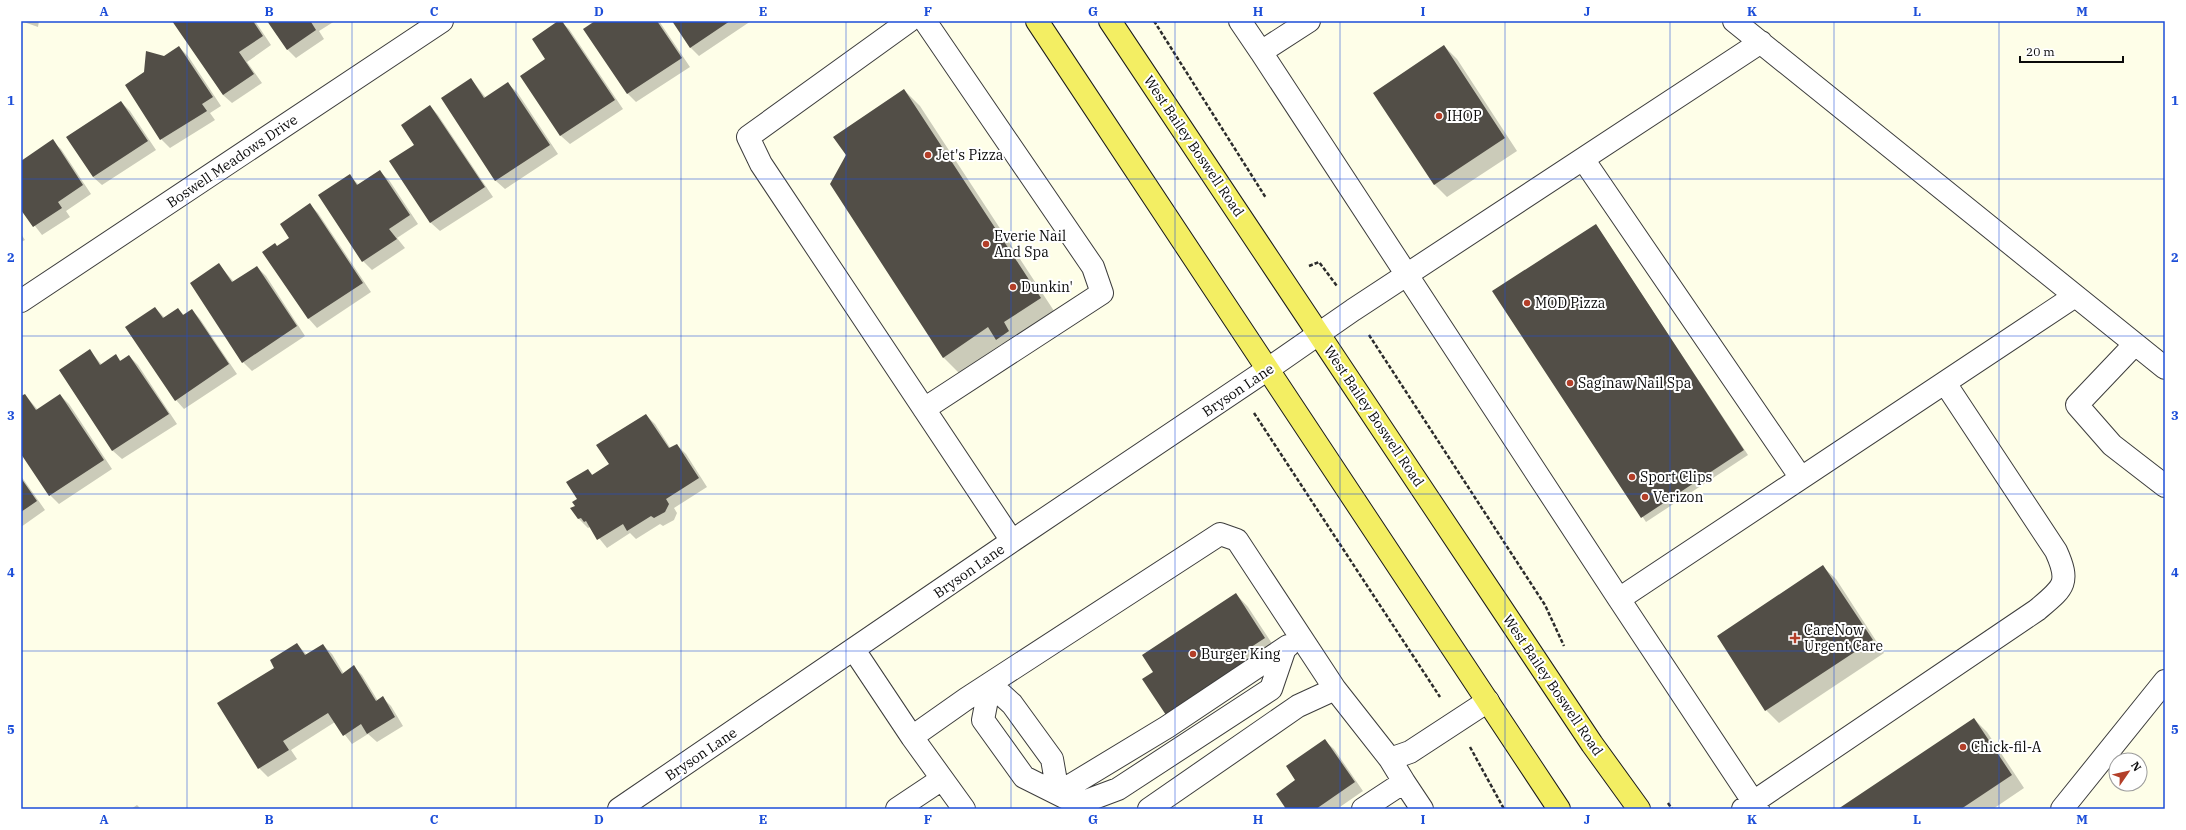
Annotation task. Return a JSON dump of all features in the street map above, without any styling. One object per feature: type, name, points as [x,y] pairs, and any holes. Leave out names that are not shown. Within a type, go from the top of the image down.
[{"type":"main road","points":[[1038,21],[1559,809]]},
{"type":"main road","name":"West Bailey Boswell Road","points":[[1110,21],[1587,738],[1639,809]]},
{"type":"street","name":"Boswell Meadows Drive","points":[[21,300],[442,21]]},
{"type":"street","points":[[909,21],[748,137],[761,164],[1012,541]]},
{"type":"street","points":[[924,410],[1102,293],[1093,267],[925,21]]},
{"type":"street","points":[[1240,21],[1619,599],[1752,807],[2037,610],[2053,597],[2063,584],[2064,569],[2056,551],[1945,383]]},
{"type":"street","points":[[1261,52],[1309,21]]},
{"type":"street","points":[[1734,21],[2165,368]]},
{"type":"street","name":"Bryson Lane","points":[[619,809],[1012,541],[1239,390],[1353,310],[1761,42]]},
{"type":"street","points":[[1583,159],[1801,478]]},
{"type":"street","points":[[1619,599],[2075,296]]},
{"type":"street","points":[[2135,344],[2077,406],[2112,445],[2165,486]]},
{"type":"street","points":[[912,737],[990,684],[1220,534],[1237,540],[1293,643],[1335,689],[1390,759],[1422,809]]},
{"type":"street","points":[[1058,793],[1167,727],[1293,643]]},
{"type":"street","points":[[854,650],[912,737],[964,809]]},
{"type":"street","points":[[990,684],[983,720],[1024,776],[1058,793]]},
{"type":"street","points":[[990,684],[1012,704],[1052,758],[1058,793]]},
{"type":"street","points":[[1149,809],[1298,706],[1335,689]]},
{"type":"street","points":[[2062,809],[2162,691]]},
{"type":"street","points":[[1390,759],[1410,752],[1488,702]]},
{"type":"street","points":[[898,809],[942,779]]},
{"type":"street","points":[[1363,809],[1404,782]]},
{"type":"path","points":[[1154,21],[1268,201]]},
{"type":"path","points":[[1306,260],[1310,267],[1319,262],[1353,310],[1545,605],[1564,647]]},
{"type":"path","points":[[1239,390],[1456,722],[1504,809]]},
{"type":"path","points":[[1663,796],[1672,809]]},
{"type":"building","points":[[172,21],[253,21],[263,36],[239,52],[254,74],[223,95]]},
{"type":"building","points":[[267,21],[313,21],[311,22],[316,30],[287,50]]},
{"type":"building","points":[[558,21],[562,21],[615,100],[560,136],[520,76],[545,59],[532,39]]},
{"type":"building","points":[[595,21],[657,21],[682,58],[627,94],[583,29]]},
{"type":"building","points":[[672,21],[730,21],[690,48]]},
{"type":"building","name":"IHOP","points":[[1444,45],[1505,138],[1434,185],[1373,93]]},
{"type":"building","points":[[179,46],[213,97],[202,104],[207,111],[160,140],[125,85],[144,72],[146,51],[164,56]]},
{"type":"building","points":[[471,78],[484,98],[508,82],[550,145],[495,181],[441,98]]},
{"type":"building","points":[[904,89],[1041,298],[1004,322],[1009,331],[996,340],[988,327],[943,358],[830,184],[846,155],[833,137]]},
{"type":"building","points":[[121,101],[148,141],[93,177],[66,137]]},
{"type":"building","points":[[430,105],[485,187],[430,223],[389,161],[414,145],[401,125]]},
{"type":"building","points":[[53,139],[83,185],[58,202],[62,208],[33,227],[21,210],[21,161]]},
{"type":"building","points":[[380,170],[410,215],[389,229],[397,239],[362,262],[318,195],[350,174],[357,185]]},
{"type":"building","points":[[310,203],[363,283],[308,319],[262,252],[275,243],[277,246],[289,238],[280,224]]},
{"type":"building","points":[[1596,224],[1744,450],[1641,518],[1492,291]]},
{"type":"building","points":[[219,263],[232,282],[257,266],[297,326],[242,363],[190,283]]},
{"type":"building","points":[[155,307],[163,318],[178,308],[183,315],[192,309],[229,364],[175,401],[125,327]]},
{"type":"building","points":[[90,349],[100,365],[116,354],[120,361],[129,355],[169,414],[112,451],[59,370]]},
{"type":"building","points":[[25,394],[36,410],[60,394],[104,460],[49,496],[21,454],[21,396]]},
{"type":"building","points":[[646,414],[669,448],[677,444],[699,478],[666,499],[669,504],[665,512],[654,518],[651,516],[627,531],[623,524],[597,540],[586,521],[584,522],[581,518],[578,519],[570,508],[575,506],[572,502],[577,499],[566,482],[588,469],[592,475],[609,464],[596,445]]},
{"type":"building","points":[[21,478],[37,501],[21,512]]},
{"type":"building","name":"CareNow Urgent Care","points":[[1823,565],[1873,640],[1765,711],[1717,636]]},
{"type":"building","name":"Burger King","points":[[1236,593],[1265,638],[1242,653],[1247,661],[1166,715],[1142,679],[1153,672],[1142,655]]},
{"type":"building","points":[[297,643],[305,655],[323,644],[342,674],[354,665],[376,701],[383,696],[395,717],[367,734],[361,724],[343,736],[328,713],[283,741],[289,750],[258,769],[217,703],[274,668],[270,660]]},
{"type":"building","name":"Chick-fil-A","points":[[1974,718],[2012,775],[1961,809],[1838,809]]},
{"type":"building","points":[[1325,739],[1355,782],[1316,809],[1286,809],[1276,794],[1295,780],[1286,766]]},
{"type":"place","name":"IHOP","points":[[1439,116]]},
{"type":"place","name":"Jet's Pizza","points":[[928,155]]},
{"type":"place","name":"Everie Nail And Spa","points":[[986,244]]},
{"type":"place","name":"Dunkin'","points":[[1013,287]]},
{"type":"place","name":"MOD Pizza","points":[[1527,303]]},
{"type":"place","name":"Saginaw Nail Spa","points":[[1570,383]]},
{"type":"place","name":"Sport Clips","points":[[1632,477]]},
{"type":"place","name":"Verizon","points":[[1645,497]]},
{"type":"place","name":"CareNow Urgent Care","points":[[1795,638]]},
{"type":"place","name":"Burger King","points":[[1193,654]]},
{"type":"place","name":"Chick-fil-A","points":[[1963,747]]}]
